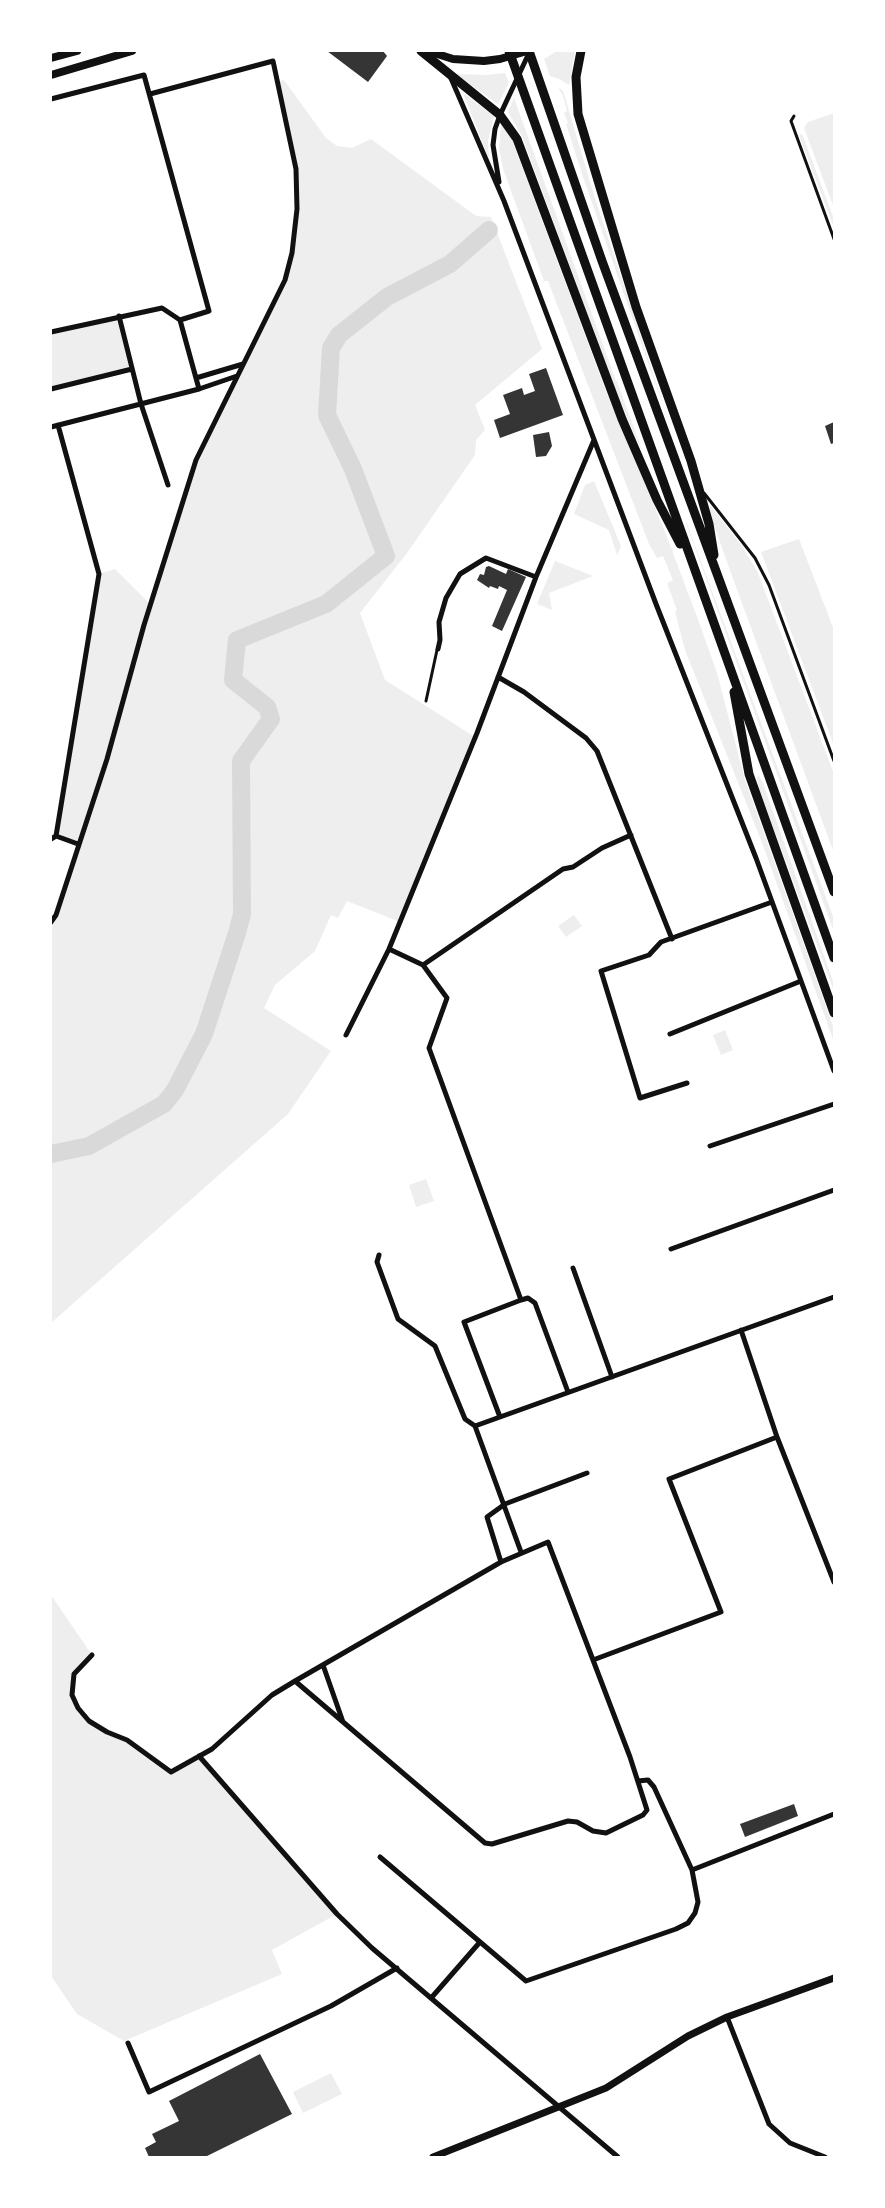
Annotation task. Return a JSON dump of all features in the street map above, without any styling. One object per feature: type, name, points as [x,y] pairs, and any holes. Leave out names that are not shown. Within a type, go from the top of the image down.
[{"type":"highway","points":[[421,51],[500,115],[517,139],[622,419],[648,480],[694,570]]},
{"type":"highway","points":[[509,51],[834,958]]},
{"type":"highway","points":[[529,51],[602,261],[834,892]]},
{"type":"highway","points":[[581,51],[576,77],[578,114],[636,306],[691,461],[709,524],[716,573]]},
{"type":"highway","points":[[729,666],[749,774],[834,1013]]},
{"type":"main road","points":[[51,58],[77,51]]},
{"type":"main road","points":[[51,75],[132,51]]},
{"type":"main road","points":[[428,51],[453,59],[484,62],[529,51]]},
{"type":"street","points":[[501,193],[493,145],[500,115],[529,51]]},
{"type":"street","points":[[51,922],[56,915],[107,759],[147,615],[196,460],[285,280],[292,253],[297,209],[296,169],[273,61],[150,94]]},
{"type":"street","points":[[51,99],[144,75],[210,311],[180,320]]},
{"type":"street","points":[[449,75],[501,193],[772,902],[834,1071]]},
{"type":"street","points":[[51,332],[162,308],[180,320],[200,389]]},
{"type":"street","points":[[119,316],[141,404],[168,485]]},
{"type":"street","points":[[196,378],[243,364]]},
{"type":"street","points":[[51,390],[132,369]]},
{"type":"street","points":[[51,427],[200,389],[237,376]]},
{"type":"street","points":[[58,425],[99,574],[54,838],[78,844]]},
{"type":"street","points":[[346,1035],[389,949],[536,577],[594,440]]},
{"type":"street","points":[[438,649],[439,622],[446,598],[460,574],[486,558],[536,577]]},
{"type":"street","points":[[498,677],[524,692],[586,738],[597,752],[672,939]]},
{"type":"street","points":[[423,965],[562,869],[573,867],[602,848],[631,835]]},
{"type":"street","points":[[687,1083],[640,1098],[601,971],[649,955],[661,942],[772,902]]},
{"type":"street","points":[[389,949],[423,965],[447,998],[429,1048],[524,1299]]},
{"type":"street","points":[[670,1034],[801,981]]},
{"type":"street","points":[[710,1146],[834,1104]]},
{"type":"street","points":[[671,1249],[834,1190]]},
{"type":"street","points":[[379,1255],[377,1262],[398,1319],[435,1346],[465,1419],[476,1426],[521,1552]]},
{"type":"street","points":[[573,1268],[612,1377]]},
{"type":"street","points":[[476,1426],[834,1297]]},
{"type":"street","points":[[500,1417],[464,1322],[524,1299],[535,1303],[568,1392]]},
{"type":"street","points":[[741,1330],[777,1437],[834,1582]]},
{"type":"street","points":[[593,1660],[721,1612],[669,1479],[777,1437]]},
{"type":"street","points":[[501,1562],[487,1517],[505,1504],[587,1473]]},
{"type":"street","points":[[92,1655],[75,1674],[72,1695],[78,1708],[89,1721],[107,1732],[128,1740],[171,1772],[212,1749],[272,1695],[295,1681],[501,1562],[548,1542],[648,1806],[646,1813],[606,1833],[593,1831],[577,1822],[568,1821],[492,1844],[484,1843],[295,1681]]},
{"type":"street","points":[[323,1665],[344,1723]]},
{"type":"street","points":[[199,1756],[337,1914],[618,2157]]},
{"type":"street","points":[[380,1857],[526,1982],[676,1929],[688,1923],[695,1913],[698,1902],[692,1870],[654,1787],[648,1780],[638,1781]]},
{"type":"street","points":[[692,1870],[834,1814]]},
{"type":"street","points":[[432,1997],[480,1942]]},
{"type":"street","points":[[128,2043],[149,2092],[331,2006],[398,1968]]},
{"type":"street","points":[[433,2157],[606,2088],[688,2036],[727,2017],[834,1978]]},
{"type":"street","points":[[727,2017],[769,2124],[790,2144],[825,2157]]},
{"type":"lane","points":[[794,116],[791,119],[792,125],[834,239]]},
{"type":"lane","points":[[697,484],[728,522],[762,572],[834,762]]},
{"type":"lane","points":[[426,701],[438,649]]},
{"type":"shaded area","points":[[557,51],[575,51],[569,85],[550,76],[544,59]]},
{"type":"shaded area","points":[[505,73],[509,83],[498,104],[455,74],[485,75]]},
{"type":"shaded area","points":[[284,80],[326,138],[337,146],[352,148],[371,139],[476,216],[491,217],[542,349],[475,405],[485,430],[476,440],[475,455],[407,553],[360,613],[385,680],[475,737],[400,922],[347,901],[338,918],[331,915],[315,951],[275,985],[264,1008],[331,1051],[288,1114],[51,1323],[51,922],[78,845],[56,836],[99,574],[115,569],[150,604],[196,460],[285,280],[292,253],[297,209],[296,169],[279,81]]},
{"type":"shaded area","points":[[558,87],[563,91],[593,192],[674,437],[583,177],[566,124],[568,123],[564,113],[567,111],[563,96]]},
{"type":"shaded area","points":[[463,93],[494,116],[488,141],[489,159]]},
{"type":"shaded area","points":[[514,98],[643,453],[618,397],[522,136],[508,112]]},
{"type":"shaded area","points":[[834,113],[834,208],[804,128],[808,122]]},
{"type":"shaded area","points":[[501,124],[511,137],[604,386],[665,532],[699,622],[717,673],[745,780],[834,1029],[834,1042],[761,840],[685,650],[675,612],[677,610],[667,583],[673,580],[663,556],[657,558],[649,544],[548,281],[544,281],[503,169],[499,149]]},
{"type":"shaded area","points":[[802,134],[834,219],[834,228],[799,135]]},
{"type":"shaded area","points":[[119,316],[132,369],[51,389],[51,332]]},
{"type":"shaded area","points":[[594,481],[621,546],[617,555],[609,530],[574,514],[585,485]]},
{"type":"shaded area","points":[[710,505],[742,546],[758,573],[834,774],[834,853],[736,587],[710,514]]},
{"type":"shaded area","points":[[686,521],[834,919],[834,932],[686,523]]},
{"type":"shaded area","points":[[799,539],[834,630],[834,746],[761,552]]},
{"type":"shaded area","points":[[555,561],[593,576],[549,593],[552,610],[537,604]]},
{"type":"shaded area","points":[[758,774],[834,984],[834,991],[760,792]]},
{"type":"shaded area","points":[[574,915],[582,926],[566,937],[558,926]]},
{"type":"shaded area","points":[[725,1030],[733,1050],[721,1055],[713,1035]]},
{"type":"shaded area","points":[[426,1179],[434,1201],[416,1207],[409,1185]]},
{"type":"shaded area","points":[[51,1595],[92,1655],[75,1674],[72,1695],[89,1721],[127,1740],[171,1771],[199,1756],[337,1914],[272,1950],[282,1974],[124,2041],[77,2014],[51,1976]]},
{"type":"shaded area","points":[[331,2073],[342,2094],[303,2113],[293,2092]]},
{"type":"building","points":[[327,51],[383,51],[387,56],[368,82]]},
{"type":"building","points":[[546,368],[563,415],[500,438],[494,420],[510,414],[503,395],[522,388],[524,395],[535,391],[529,374]]},
{"type":"building","points":[[834,422],[834,443],[831,444],[825,426]]},
{"type":"building","points":[[549,432],[552,446],[546,456],[536,457],[533,435]]},
{"type":"building","points":[[489,566],[506,574],[508,569],[526,577],[502,631],[492,626],[507,590],[499,586],[498,589],[490,586],[489,588],[477,580],[480,574],[484,575],[486,567]]},
{"type":"building","points":[[794,1804],[798,1816],[745,1837],[740,1824]]},
{"type":"building","points":[[260,2054],[292,2114],[205,2157],[149,2157],[145,2148],[156,2142],[152,2134],[179,2121],[169,2101]]},
{"type":"waterway","points":[[51,1154],[89,1146],[164,1104],[175,1090],[204,1034],[242,914],[241,761],[271,719],[267,707],[233,680],[237,640],[326,604],[386,556],[353,469],[327,415],[331,348],[339,335],[387,297],[450,264],[489,230]]}]
